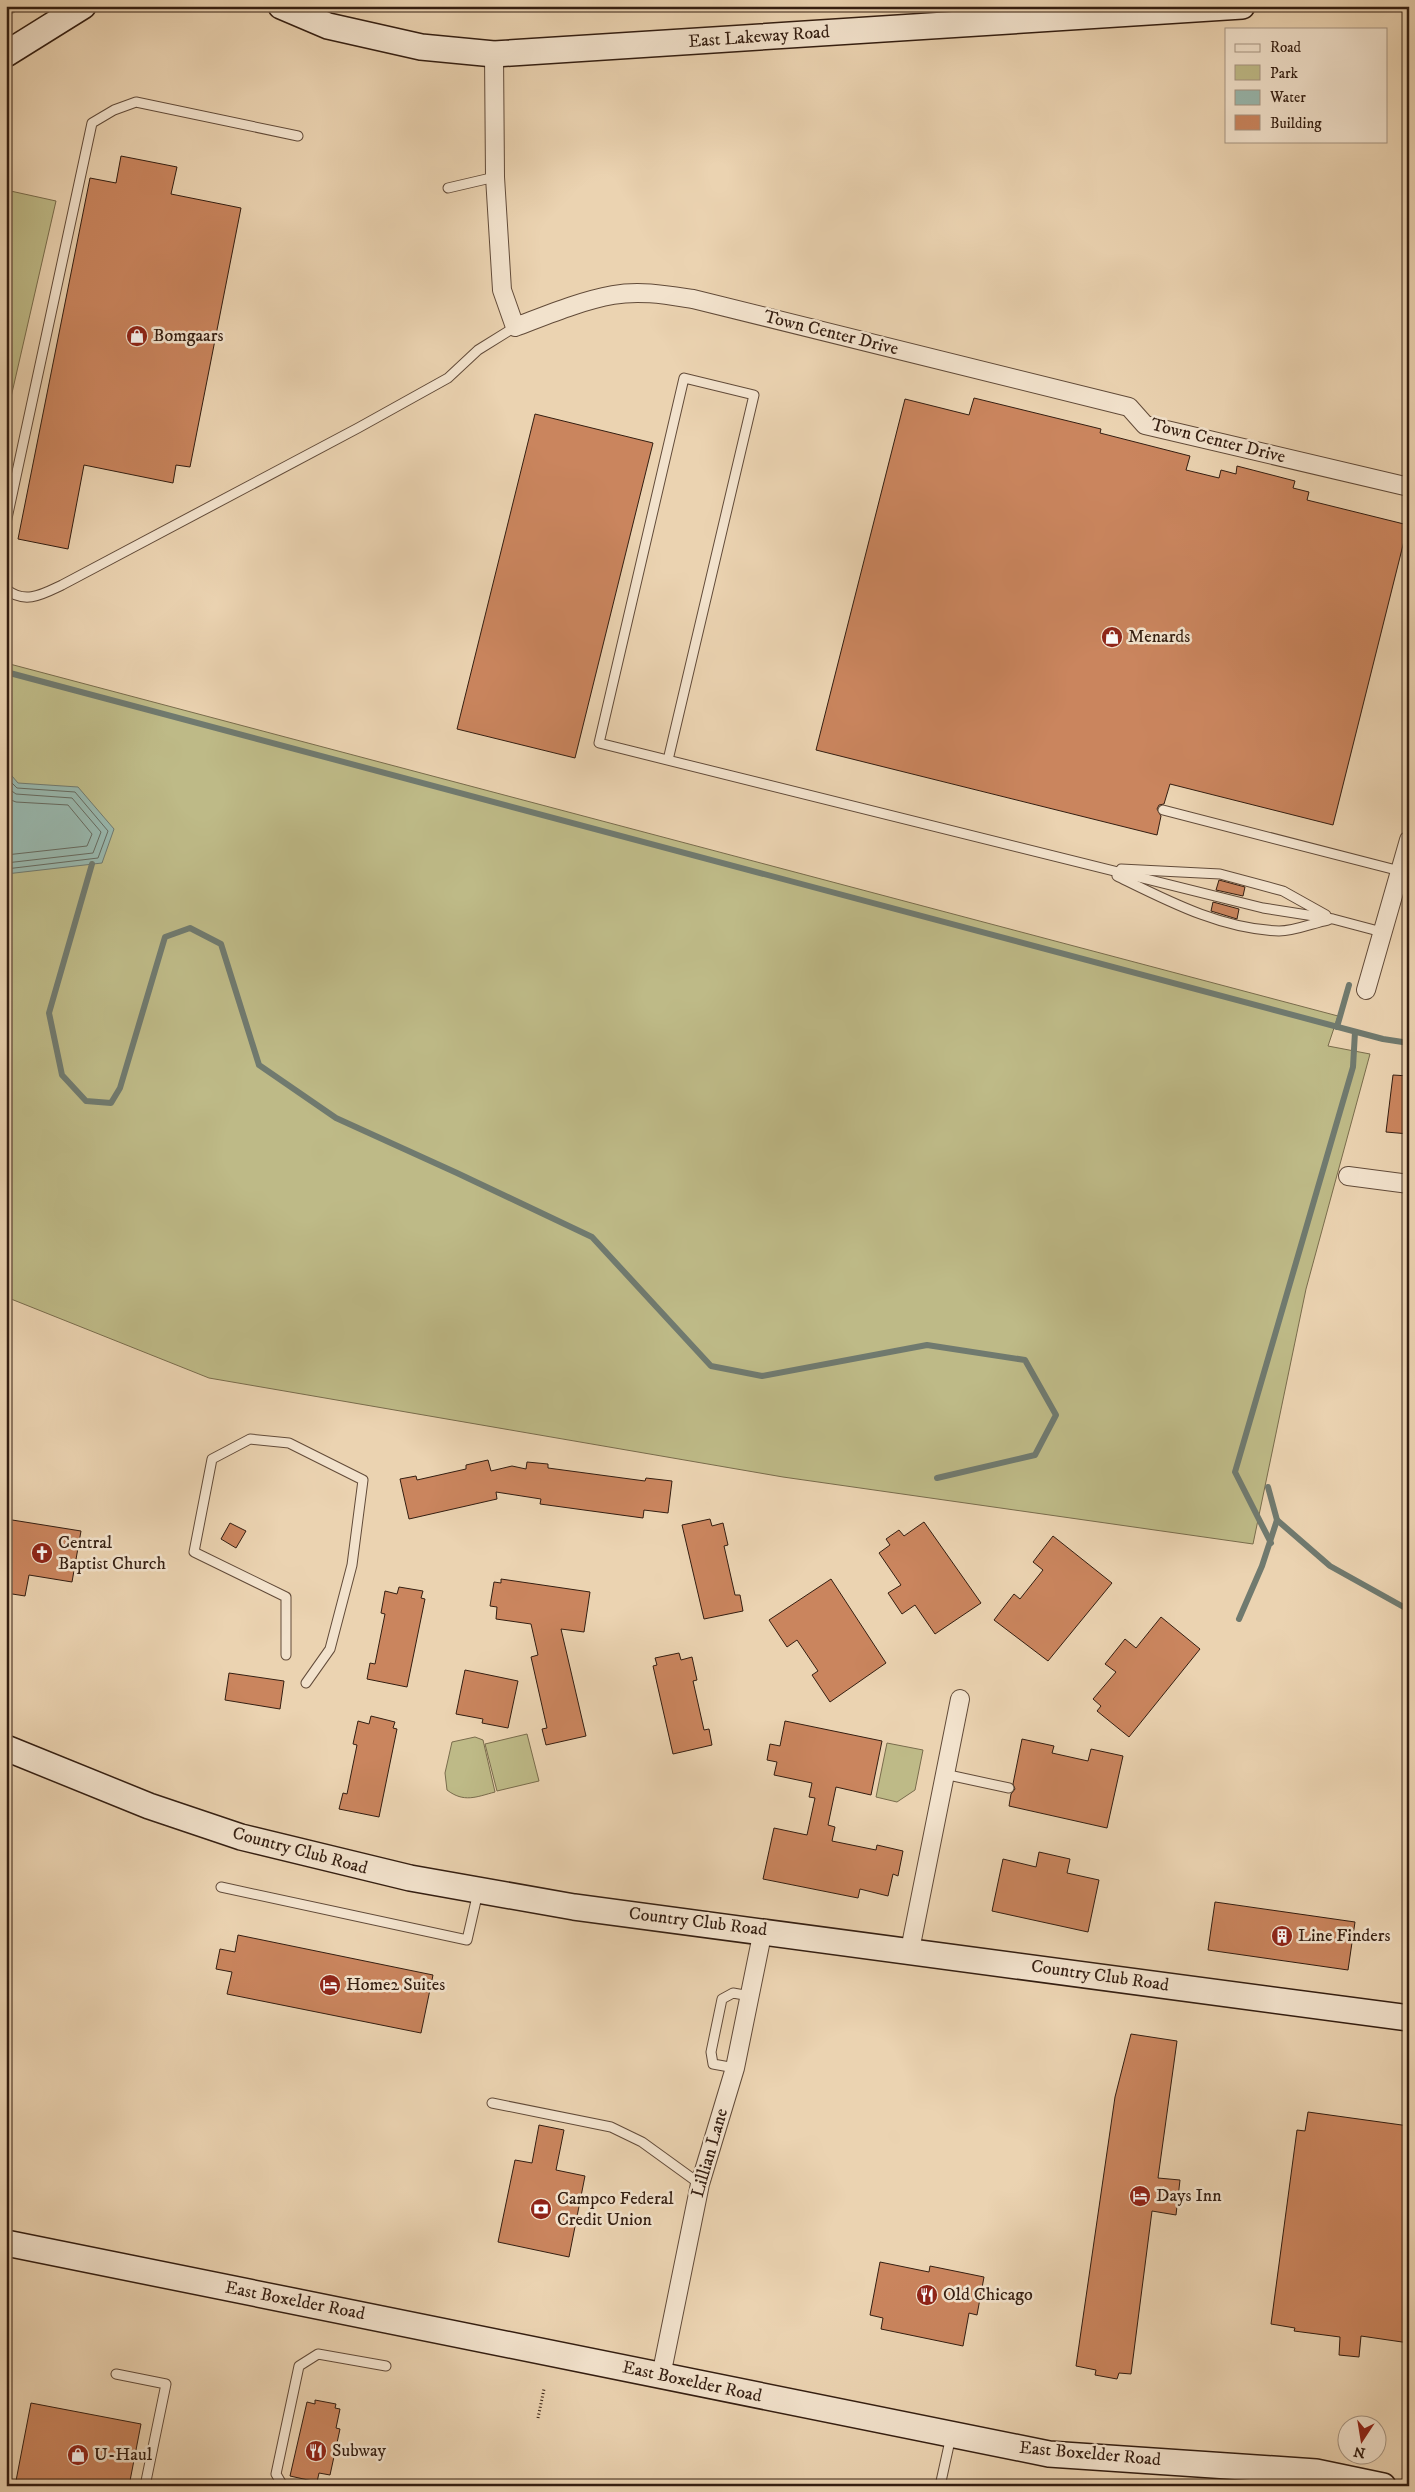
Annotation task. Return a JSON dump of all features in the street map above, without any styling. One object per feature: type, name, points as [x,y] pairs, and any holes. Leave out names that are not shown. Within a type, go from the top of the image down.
[{"type":"main road","points":[[6,54],[83,6]]},
{"type":"main road","name":"East Lakeway Road","points":[[281,6],[328,26],[422,47],[494,54],[1242,6]]},
{"type":"main road","name":"Country Club Road","points":[[6,1748],[149,1806],[241,1837],[342,1864],[478,1890],[574,1907],[1408,2014]]},
{"type":"main road","name":"East Boxelder Road","points":[[6,2243],[951,2436],[1048,2454],[1383,2486]]},
{"type":"street","points":[[494,54],[495,177],[502,290],[515,327]]},
{"type":"street","name":"Town Center Drive","points":[[515,327],[560,310],[614,294],[653,293],[693,299],[1130,407],[1145,425],[1409,488]]},
{"type":"street","points":[[1366,990],[1409,840]]},
{"type":"street","points":[[1348,1176],[1409,1184]]},
{"type":"street","points":[[910,1950],[960,1699]]},
{"type":"street","name":"Lillian Lane","points":[[661,2376],[700,2184],[735,2068],[764,1930]]},
{"type":"lane","points":[[6,523],[92,123],[114,110],[136,102],[298,136]]},
{"type":"lane","points":[[448,188],[495,177]]},
{"type":"lane","points":[[6,589],[14,596],[35,598],[62,585],[350,433],[448,378],[478,350],[515,327]]},
{"type":"lane","points":[[668,760],[754,395],[684,378],[599,743],[1263,908],[1333,919],[1382,932]]},
{"type":"lane","points":[[1163,810],[1400,871]]},
{"type":"lane","points":[[1100,868],[1220,874],[1283,891],[1333,919]]},
{"type":"lane","points":[[1100,868],[1194,913],[1236,923],[1280,931],[1333,919]]},
{"type":"lane","points":[[286,1655],[286,1597],[194,1552],[212,1459],[250,1439],[289,1443],[363,1480],[352,1565],[330,1649],[306,1683]]},
{"type":"lane","points":[[944,1774],[1009,1788]]},
{"type":"lane","points":[[221,1888],[467,1940],[478,1890]]},
{"type":"lane","points":[[735,2068],[713,2064],[711,2052],[722,1999],[733,1993],[750,1996]]},
{"type":"lane","points":[[492,2104],[611,2127],[642,2142],[700,2184]]},
{"type":"lane","points":[[283,2486],[276,2474],[299,2366],[318,2354],[386,2366]]},
{"type":"lane","points":[[116,2374],[166,2384],[145,2486]]},
{"type":"lane","points":[[940,2486],[951,2436]]},
{"type":"path","points":[[538,2418],[544,2389]]},
{"type":"green space","points":[[6,6],[25,6],[6,17]]},
{"type":"green space","points":[[421,6],[572,6],[448,11]]},
{"type":"green space","points":[[6,190],[56,201],[6,419]]},
{"type":"green space","points":[[6,663],[1338,1016],[1328,1046],[1370,1054],[1306,1289],[1253,1544],[783,1477],[209,1378],[6,1297]]},
{"type":"green space","points":[[527,1734],[539,1781],[497,1791],[485,1744]]},
{"type":"green space","points":[[475,1737],[483,1740],[495,1792],[465,1798],[447,1790],[445,1773],[452,1742]]},
{"type":"green space","points":[[887,1743],[923,1750],[915,1790],[897,1802],[876,1797]]},
{"type":"water","points":[[6,769],[18,783],[78,787],[114,829],[102,863],[6,874]]},
{"type":"building","name":"Bomgaars","points":[[121,156],[177,167],[171,194],[241,208],[190,467],[176,465],[173,483],[84,465],[68,549],[18,539],[90,178],[116,183]]},
{"type":"building","name":"Menards","points":[[974,398],[1101,429],[1100,433],[1190,456],[1186,470],[1219,478],[1221,470],[1236,474],[1237,466],[1295,481],[1293,488],[1309,492],[1307,500],[1408,525],[1333,825],[1170,784],[1164,804],[1159,805],[1157,809],[1161,816],[1157,835],[816,750],[905,399],[969,415]]},
{"type":"building","points":[[535,414],[653,443],[575,758],[457,729]]},
{"type":"building","points":[[1219,880],[1245,887],[1243,896],[1216,890]]},
{"type":"building","points":[[1213,902],[1239,909],[1237,919],[1211,911]]},
{"type":"building","points":[[1393,1075],[1409,1076],[1409,1134],[1386,1132]]},
{"type":"building","points":[[488,1460],[491,1471],[512,1466],[526,1469],[527,1462],[548,1464],[548,1468],[645,1481],[646,1478],[672,1481],[668,1513],[644,1510],[643,1518],[540,1504],[541,1499],[496,1492],[497,1499],[409,1519],[400,1479],[416,1476],[417,1480],[466,1469],[466,1465]]},
{"type":"building","name":"Central Baptist Church","points":[[6,1519],[81,1531],[72,1582],[29,1575],[25,1596],[6,1593]]},
{"type":"building","points":[[710,1519],[712,1526],[723,1523],[728,1545],[724,1546],[735,1595],[740,1595],[743,1611],[704,1619],[682,1525]]},
{"type":"building","points":[[924,1522],[981,1603],[935,1634],[915,1605],[902,1614],[888,1593],[901,1585],[879,1553],[890,1545],[886,1539],[899,1530],[904,1536]]},
{"type":"building","points":[[230,1523],[246,1531],[236,1548],[221,1539]]},
{"type":"building","points":[[1053,1536],[1112,1583],[1048,1661],[994,1620],[1014,1594],[1020,1599],[1043,1570],[1033,1562]]},
{"type":"building","points":[[501,1579],[590,1592],[584,1632],[561,1629],[586,1736],[546,1745],[542,1729],[547,1728],[531,1657],[538,1655],[531,1624],[496,1619],[497,1607],[490,1606],[494,1582],[501,1583]]},
{"type":"building","points":[[831,1579],[886,1663],[830,1702],[812,1675],[818,1671],[797,1640],[787,1647],[769,1620]]},
{"type":"building","points":[[399,1587],[423,1591],[421,1598],[425,1599],[407,1687],[367,1679],[370,1663],[375,1664],[385,1614],[381,1613],[385,1591],[397,1594]]},
{"type":"building","points":[[1161,1617],[1200,1649],[1129,1737],[1097,1711],[1101,1706],[1093,1699],[1116,1672],[1105,1664],[1125,1639],[1136,1648]]},
{"type":"building","points":[[679,1653],[681,1660],[692,1657],[697,1680],[693,1681],[704,1730],[709,1729],[712,1745],[673,1754],[653,1666],[657,1665],[655,1658]]},
{"type":"building","points":[[465,1670],[518,1681],[508,1728],[482,1723],[483,1719],[456,1714]]},
{"type":"building","points":[[229,1673],[284,1681],[280,1709],[225,1700]]},
{"type":"building","points":[[371,1716],[395,1722],[393,1728],[397,1729],[379,1817],[339,1809],[343,1793],[347,1794],[357,1745],[353,1744],[358,1721],[369,1724]]},
{"type":"building","points":[[785,1721],[882,1741],[871,1795],[836,1787],[828,1825],[835,1827],[832,1841],[876,1850],[877,1845],[903,1851],[898,1876],[893,1874],[888,1896],[860,1889],[858,1898],[763,1879],[774,1828],[807,1835],[815,1798],[809,1797],[812,1783],[774,1775],[777,1762],[767,1760],[770,1744],[780,1746]]},
{"type":"building","points":[[1022,1739],[1054,1746],[1052,1753],[1088,1761],[1091,1749],[1123,1756],[1107,1828],[1009,1806],[1011,1794],[1015,1789],[1013,1784]]},
{"type":"building","points":[[1039,1852],[1070,1859],[1067,1873],[1099,1880],[1088,1932],[992,1911],[1003,1859],[1036,1867]]},
{"type":"building","name":"Line Finders","points":[[1215,1902],[1355,1922],[1348,1970],[1208,1950]]},
{"type":"building","name":"Home2 Suites","points":[[238,1935],[433,1975],[421,2033],[227,1994],[232,1972],[216,1969],[220,1949],[235,1952]]},
{"type":"building","name":"Days Inn","points":[[1131,2034],[1177,2041],[1158,2178],[1180,2180],[1176,2215],[1152,2211],[1131,2374],[1119,2373],[1117,2379],[1095,2375],[1096,2370],[1076,2366],[1115,2097]]},
{"type":"building","points":[[1308,2112],[1409,2126],[1409,2343],[1361,2336],[1359,2357],[1339,2355],[1340,2337],[1294,2331],[1295,2328],[1271,2324],[1297,2130],[1305,2131]]},
{"type":"building","name":"Campco Federal Credit Union","points":[[539,2125],[564,2130],[556,2170],[585,2176],[569,2257],[498,2242],[515,2160],[532,2163]]},
{"type":"building","name":"Old Chicago","points":[[880,2262],[929,2272],[930,2266],[984,2277],[977,2315],[969,2313],[963,2346],[881,2329],[883,2318],[870,2315]]},
{"type":"building","name":"Subway","points":[[315,2400],[336,2404],[335,2408],[340,2409],[336,2428],[340,2429],[330,2475],[319,2473],[317,2482],[290,2476],[307,2402],[315,2404]]},
{"type":"building","name":"U-Haul","points":[[31,2403],[141,2424],[129,2486],[15,2486]]},
{"type":"waterway","points":[[6,672],[1383,1039],[1409,1043]]},
{"type":"waterway","points":[[92,864],[49,1013],[62,1075],[86,1101],[111,1103],[120,1088],[165,937],[190,928],[221,944],[259,1065],[336,1118],[592,1237],[711,1366],[762,1376],[927,1345],[1025,1360],[1056,1415],[1035,1455],[937,1478]]},
{"type":"waterway","points":[[1337,1027],[1349,985]]},
{"type":"waterway","points":[[1271,1543],[1235,1472],[1353,1067],[1355,1032]]},
{"type":"waterway","points":[[1268,1487],[1277,1520]]},
{"type":"waterway","points":[[1239,1619],[1262,1566],[1277,1520],[1330,1566],[1409,1610]]},
{"type":"place","name":"Bomgaars","points":[[137,336]]},
{"type":"place","name":"Menards","points":[[1112,637]]},
{"type":"place","name":"Central Baptist Church","points":[[42,1553]]},
{"type":"place","name":"Line Finders","points":[[1282,1936]]},
{"type":"place","name":"Home2 Suites","points":[[330,1985]]},
{"type":"place","name":"Days Inn","points":[[1140,2196]]},
{"type":"place","name":"Campco Federal Credit Union","points":[[541,2209]]},
{"type":"place","name":"Old Chicago","points":[[927,2295]]},
{"type":"place","name":"Subway","points":[[316,2451]]},
{"type":"place","name":"U-Haul","points":[[78,2455]]}]
